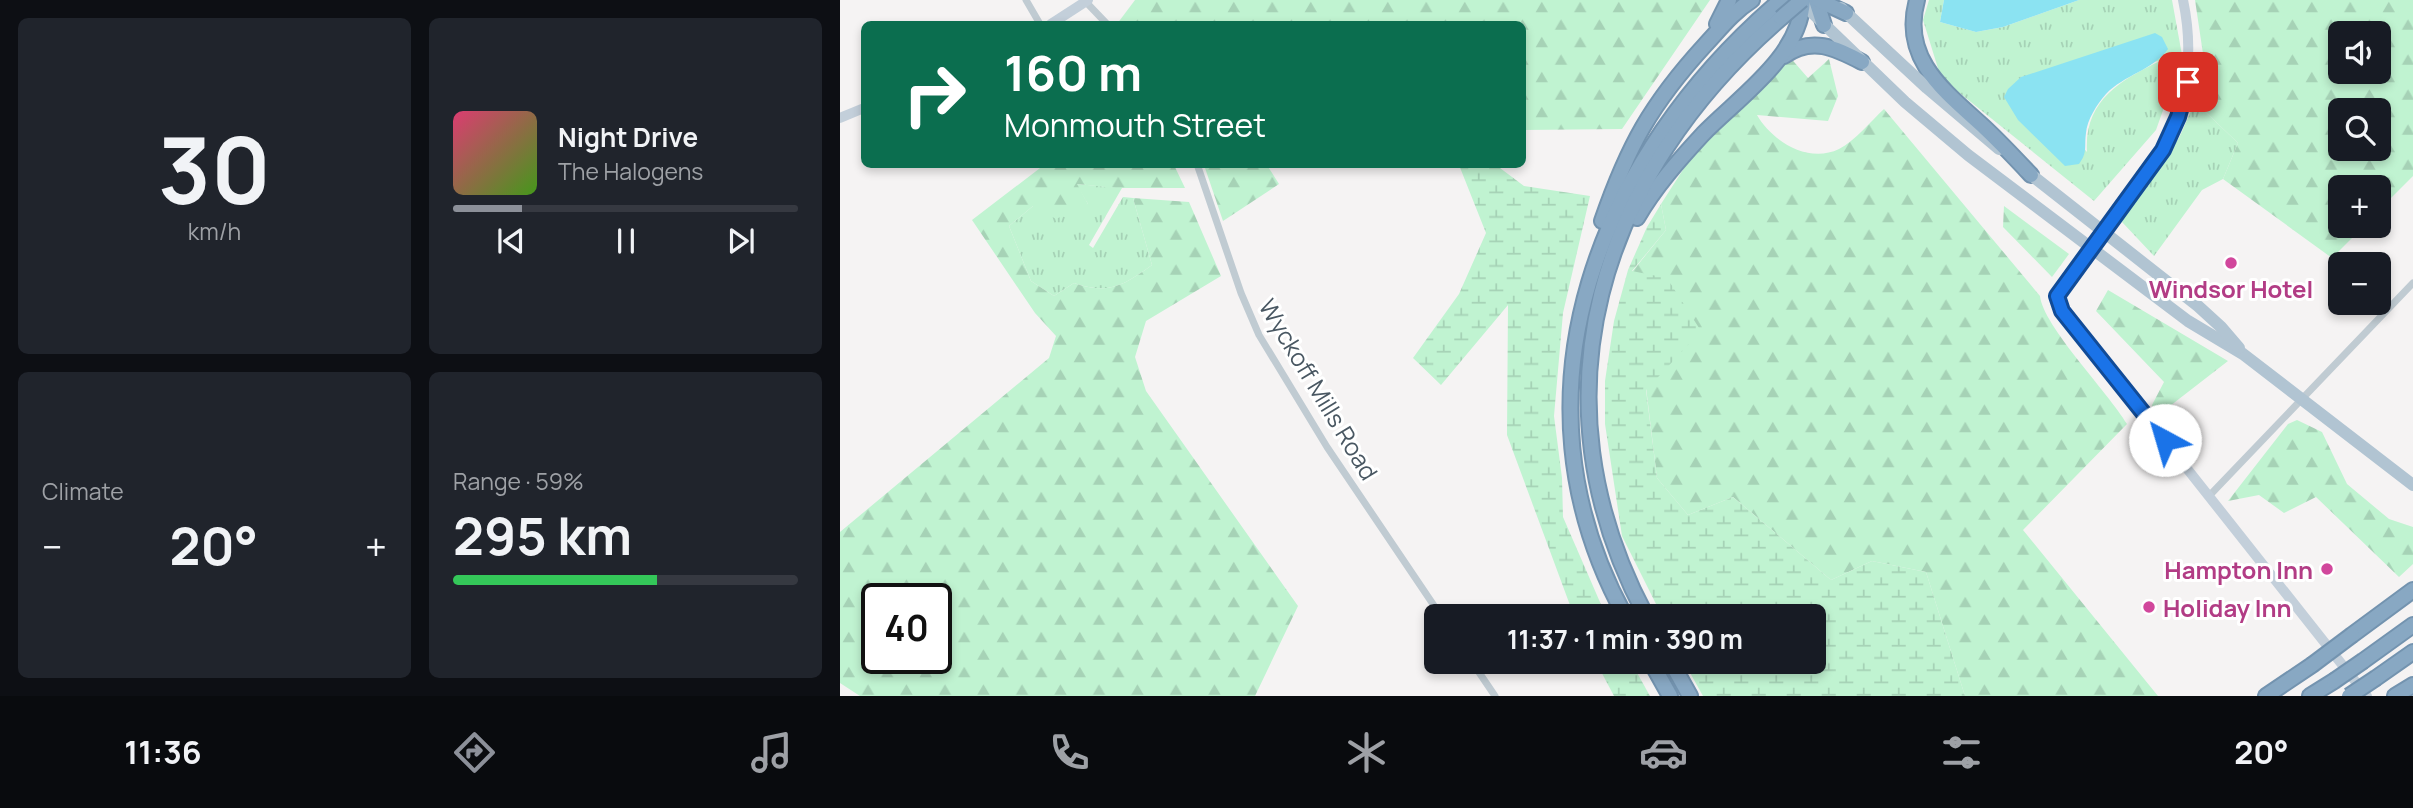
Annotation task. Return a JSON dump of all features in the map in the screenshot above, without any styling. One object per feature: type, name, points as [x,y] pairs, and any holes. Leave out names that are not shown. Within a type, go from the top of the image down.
[{"type":"highway","points":[[1620,604],[1590,535],[1573,456],[1570,388],[1586,268],[1623,162],[1648,115],[1715,27],[1729,0]]},
{"type":"highway","points":[[1682,69],[1731,17],[1752,0]]},
{"type":"highway","points":[[1917,0],[1914,34],[1922,61],[1931,78],[2031,174]]},
{"type":"highway","points":[[1581,307],[1607,231],[1650,148],[1712,67],[1778,8],[1807,1],[1846,13]]},
{"type":"highway","points":[[1807,1],[1824,25]]},
{"type":"highway","points":[[1599,302],[1630,231],[1651,196],[1700,138],[1774,62],[1794,35],[1807,1]]},
{"type":"highway","points":[[1640,604],[1614,547],[1593,466],[1588,382],[1599,302],[1622,231],[1659,160],[1710,90],[1778,8]]},
{"type":"highway","points":[[1774,62],[1798,47],[1814,44],[1834,48],[1862,62]]},
{"type":"highway","points":[[2266,696],[2413,590]]},
{"type":"highway","points":[[2310,696],[2413,625]]},
{"type":"highway","points":[[2349,696],[2413,652]]},
{"type":"highway","points":[[1658,674],[1670,696]]},
{"type":"highway","points":[[1678,674],[1690,696]]},
{"type":"highway","points":[[2397,695],[2413,685]]},
{"type":"main road","points":[[1833,0],[1927,88],[2221,327],[2243,354]]},
{"type":"main road","points":[[1824,25],[1947,138],[2089,248],[2188,320],[2243,354],[2413,485]]},
{"type":"street","points":[[1026,0],[1038,21]]},
{"type":"street","points":[[2183,0],[2190,60],[2178,117],[2157,160],[2060,289],[2058,304],[2367,696]]},
{"type":"street","points":[[1056,21],[1087,1],[1104,21]]},
{"type":"street","points":[[840,118],[861,109]]},
{"type":"street","name":"Wyckoff Mills Road","points":[[1198,168],[1241,293],[1259,335],[1327,446],[1433,604]]},
{"type":"street","points":[[2210,495],[2413,283]]},
{"type":"street","points":[[1480,674],[1495,696]]},
{"type":"green space","points":[[1135,0],[1710,0],[1622,129],[1526,130],[1526,21],[1119,21]]},
{"type":"green space","points":[[1929,0],[1944,0],[1940,22],[1976,32],[2003,27],[2079,0],[2172,0],[2182,55],[2181,84],[2173,82],[2156,130],[2094,201],[1941,78],[1923,20]],"holes":[[[2160,61],[2118,85],[2098,106],[2091,119],[2087,152],[2021,77]]]},
{"type":"green space","points":[[2195,0],[2413,0],[2413,176],[2391,198],[2391,175],[2328,175],[2328,238],[2352,238],[2338,252],[2328,252],[2328,255],[2223,179],[2238,143],[2195,102],[2206,74]]},
{"type":"green space","points":[[1788,55],[1808,78],[1829,59],[1838,96],[1828,121],[1757,115],[1764,125],[1781,141],[1803,152],[1827,153],[1851,141],[1884,109],[2040,296],[2052,324],[2127,424],[2023,530],[2158,696],[1965,696],[1926,572],[1872,561],[1831,580],[1733,497],[1688,515],[1657,478],[1632,272],[1666,230],[1661,204],[1695,151]]},
{"type":"green space","points":[[2195,102],[2238,143],[2223,179],[2202,190],[2154,256],[2122,222],[2127,210],[2179,138]]},
{"type":"green space","points":[[1040,168],[1175,168],[1185,188],[1116,188],[1077,184],[1088,204],[1056,219],[1033,206],[1009,226],[1031,281],[1054,296],[1074,283],[1096,288],[1115,286],[1152,265],[1133,198],[1189,202],[1221,276],[1146,321],[1135,357],[1146,391],[1298,606],[1255,696],[860,696],[840,683],[840,532],[1049,358],[1056,336],[1035,313],[972,220]]},
{"type":"green space","points":[[1205,168],[1269,168],[1279,184],[1223,221]]},
{"type":"green space","points":[[1460,168],[1500,168],[1524,186],[1590,196],[1563,313],[1554,416],[1562,478],[1563,517],[1601,604],[1570,604],[1507,435],[1508,305],[1441,385],[1413,358],[1459,294],[1486,233]]},
{"type":"green space","points":[[1076,184],[1122,188],[1089,245],[1093,248],[1123,197],[1133,198],[1152,265],[1115,286],[1096,288],[1074,283],[1054,296],[1031,281],[1009,226],[1033,206],[1088,204]]},
{"type":"green space","points":[[1661,204],[1666,230],[1632,271],[1667,278],[1701,331],[1646,390],[1657,478],[1688,515],[1733,497],[1831,580],[1872,561],[1926,572],[1965,696],[1703,696],[1691,674],[1826,674],[1826,604],[1656,604],[1622,536],[1605,424],[1605,381],[1614,321],[1628,270],[1647,227]]},
{"type":"green space","points":[[2004,206],[2069,254],[2052,277],[2003,227]]},
{"type":"green space","points":[[2108,290],[2228,361],[2157,416],[2152,405],[2164,382],[2096,311]]},
{"type":"green space","points":[[2297,420],[2322,432],[2347,484],[2389,519],[2413,527],[2413,564],[2399,577],[2316,497],[2284,513],[2259,495],[2228,501],[2288,424]]},
{"type":"green space","points":[[1602,674],[1638,674],[1650,696],[1614,696]]},
{"type":"water","points":[[1944,0],[2079,0],[2003,27],[1976,32],[1940,22]]},
{"type":"water","points":[[2155,33],[2162,37],[2168,49],[2155,62],[2113,87],[2103,98],[2088,123],[2085,153],[2079,164],[2065,166],[2018,120],[2004,97],[2008,89],[2021,77]]},
{"type":"place","name":"Windsor Hotel","points":[[2231,263]]},
{"type":"place","name":"Hampton Inn","points":[[2327,569]]},
{"type":"place","name":"Holiday Inn","points":[[2149,607]]},
{"type":"route","points":[[2165,440],[2062,311],[2057,296],[2062,285],[2163,150],[2178,117],[2188,82]]}]
